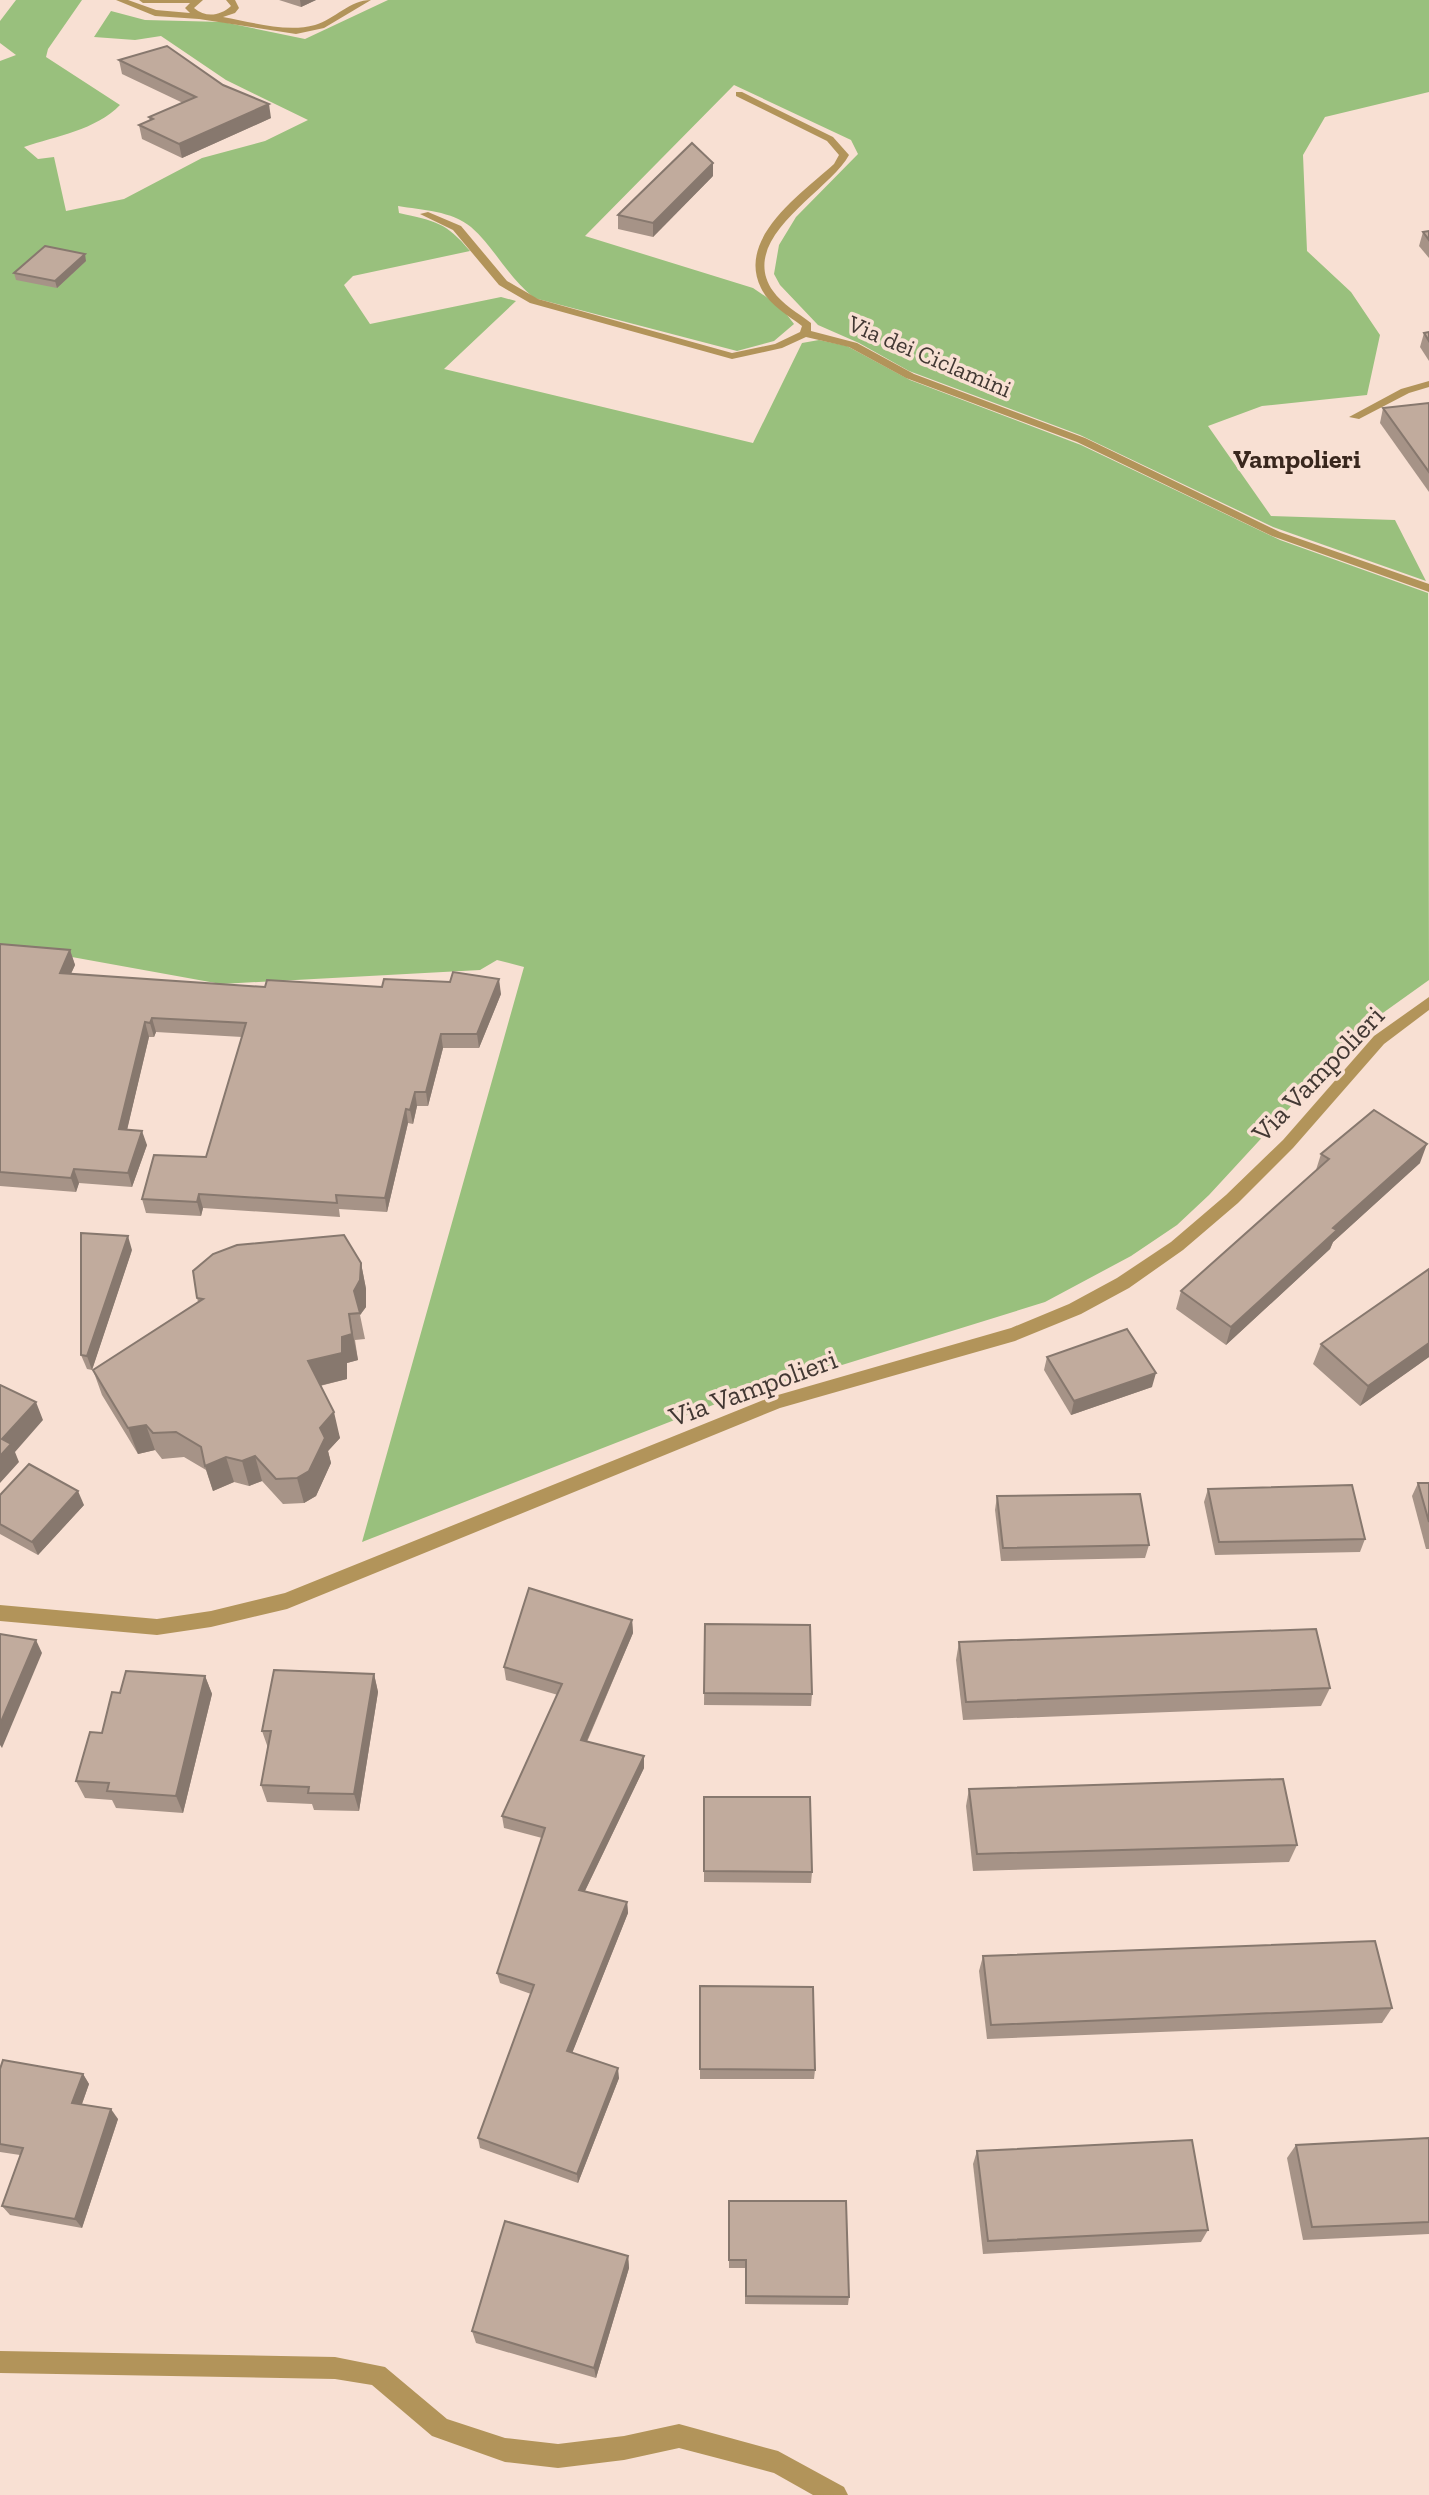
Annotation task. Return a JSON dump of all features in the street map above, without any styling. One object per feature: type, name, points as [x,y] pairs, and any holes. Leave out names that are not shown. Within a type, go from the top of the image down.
[{"type":"street","points":[[120,0],[155,13],[211,17],[296,31],[310,29],[367,0]]},
{"type":"street","points":[[143,0],[192,0]]},
{"type":"street","points":[[199,0],[189,8],[191,13],[199,16]]},
{"type":"street","points":[[211,17],[232,11],[233,3],[269,26]]},
{"type":"street","points":[[739,94],[830,139],[844,155],[838,166],[779,220],[762,249],[760,274],[766,289],[807,325],[805,334]]},
{"type":"street","name":"Via dei Ciclamini","points":[[425,214],[457,228],[503,283],[534,301],[732,356],[778,346],[805,334],[853,345],[910,376],[1081,440],[1276,534],[1429,588]]},
{"type":"street","points":[[1355,417],[1405,391],[1429,384]]},
{"type":"street","name":"Via Vampolieri","points":[[0,1613],[157,1627],[211,1619],[287,1601],[777,1402],[1015,1334],[1075,1309],[1123,1283],[1177,1246],[1221,1209],[1288,1144],[1379,1040],[1429,1002]]},
{"type":"street","points":[[0,2362],[335,2368],[377,2375],[440,2428],[505,2450],[558,2456],[624,2448],[679,2436],[778,2463],[836,2495]]},
{"type":"green space","points":[[16,0],[82,0],[48,49],[46,57],[120,105],[88,126],[24,147],[38,159],[54,157],[66,211],[124,199],[202,158],[265,141],[308,120],[226,80],[161,36],[135,40],[94,37],[111,11],[145,20],[223,22],[305,39],[388,0],[1429,0],[1429,92],[1325,117],[1303,155],[1307,251],[1351,292],[1380,335],[1367,395],[1262,406],[1208,426],[1271,516],[1395,520],[1426,581],[1273,527],[1080,435],[909,371],[859,343],[818,325],[780,285],[774,274],[779,245],[796,217],[858,154],[851,140],[734,85],[585,236],[753,288],[781,307],[794,324],[774,341],[737,351],[534,298],[471,227],[436,212],[398,206],[399,213],[446,228],[470,251],[353,276],[344,285],[370,324],[501,297],[516,301],[444,369],[753,443],[802,343],[819,340],[847,346],[910,380],[1081,445],[1280,540],[1428,593],[1429,980],[1366,1025],[1209,1195],[1177,1225],[1131,1256],[1045,1302],[713,1405],[362,1542],[524,967],[497,960],[480,970],[221,984],[0,944],[0,61],[16,55],[0,43],[0,21]]},
{"type":"building","points":[[167,46],[223,85],[269,104],[179,144],[139,125],[153,119],[149,117],[196,97],[119,60]]},
{"type":"building","points":[[692,143],[713,163],[653,223],[618,215]]},
{"type":"building","points":[[45,246],[85,254],[55,281],[14,273]]},
{"type":"building","points":[[1429,403],[1429,472],[1383,408]]},
{"type":"building","points":[[0,944],[70,950],[60,973],[265,987],[267,980],[382,987],[384,979],[450,982],[453,972],[499,979],[477,1034],[441,1034],[426,1092],[415,1092],[410,1110],[406,1109],[385,1198],[336,1195],[337,1203],[199,1194],[197,1202],[142,1199],[154,1155],[206,1157],[246,1023],[152,1018],[150,1023],[145,1022],[119,1129],[142,1131],[128,1173],[74,1169],[71,1178],[0,1172]]},
{"type":"building","points":[[1374,1110],[1427,1144],[1333,1228],[1337,1230],[1231,1327],[1181,1291],[1329,1159],[1321,1154]]},
{"type":"building","points":[[81,1233],[128,1236],[87,1356],[81,1355]]},
{"type":"building","points":[[344,1235],[361,1263],[360,1280],[354,1291],[360,1313],[349,1314],[352,1334],[342,1337],[342,1353],[308,1361],[334,1412],[320,1428],[325,1438],[309,1471],[297,1478],[276,1479],[255,1456],[242,1461],[226,1457],[205,1466],[201,1447],[176,1432],[153,1433],[146,1425],[128,1428],[93,1370],[203,1299],[197,1298],[193,1271],[213,1254],[237,1245]]},
{"type":"building","points":[[1429,1269],[1429,1343],[1368,1386],[1321,1344]]},
{"type":"building","points":[[1127,1329],[1156,1373],[1074,1401],[1047,1357]]},
{"type":"building","points":[[0,1385],[36,1402],[2,1439],[11,1444],[0,1456]]},
{"type":"building","points":[[29,1464],[78,1491],[32,1542],[0,1524],[0,1495]]},
{"type":"building","points":[[1418,1483],[1429,1483],[1429,1522]]},
{"type":"building","points":[[1352,1485],[1365,1539],[1219,1542],[1208,1489]]},
{"type":"building","points":[[1140,1494],[1149,1545],[1003,1548],[997,1496]]},
{"type":"building","points":[[529,1588],[632,1620],[581,1740],[644,1756],[579,1890],[627,1902],[567,2051],[618,2068],[577,2174],[478,2138],[534,1985],[497,1973],[545,1828],[502,1816],[562,1684],[504,1667]]},
{"type":"building","points":[[705,1624],[810,1625],[812,1694],[704,1693]]},
{"type":"building","points":[[1316,1629],[1330,1688],[966,1702],[959,1642]]},
{"type":"building","points":[[0,1634],[36,1640],[0,1724]]},
{"type":"building","points":[[274,1670],[374,1674],[354,1794],[308,1793],[309,1787],[261,1785],[271,1731],[262,1731]]},
{"type":"building","points":[[126,1671],[205,1676],[176,1796],[107,1791],[109,1783],[76,1781],[90,1732],[102,1733],[112,1692],[120,1693]]},
{"type":"building","points":[[1283,1779],[1297,1845],[977,1854],[969,1789]]},
{"type":"building","points":[[704,1797],[810,1797],[812,1872],[704,1871]]},
{"type":"building","points":[[1375,1941],[1392,2008],[991,2025],[983,1956]]},
{"type":"building","points":[[700,1986],[813,1987],[815,2070],[700,2069]]},
{"type":"building","points":[[3,2060],[83,2074],[72,2103],[111,2109],[75,2219],[2,2206],[23,2148],[0,2144],[0,2069]]},
{"type":"building","points":[[1429,2138],[1429,2222],[1312,2227],[1296,2145]]},
{"type":"building","points":[[1192,2140],[1208,2230],[988,2241],[977,2151]]},
{"type":"building","points":[[729,2201],[846,2201],[849,2297],[746,2296],[746,2260],[729,2260]]},
{"type":"building","points":[[505,2221],[628,2256],[594,2368],[472,2331]]},
{"type":"district","name":"Vampolieri","points":[[1297,459]]}]
